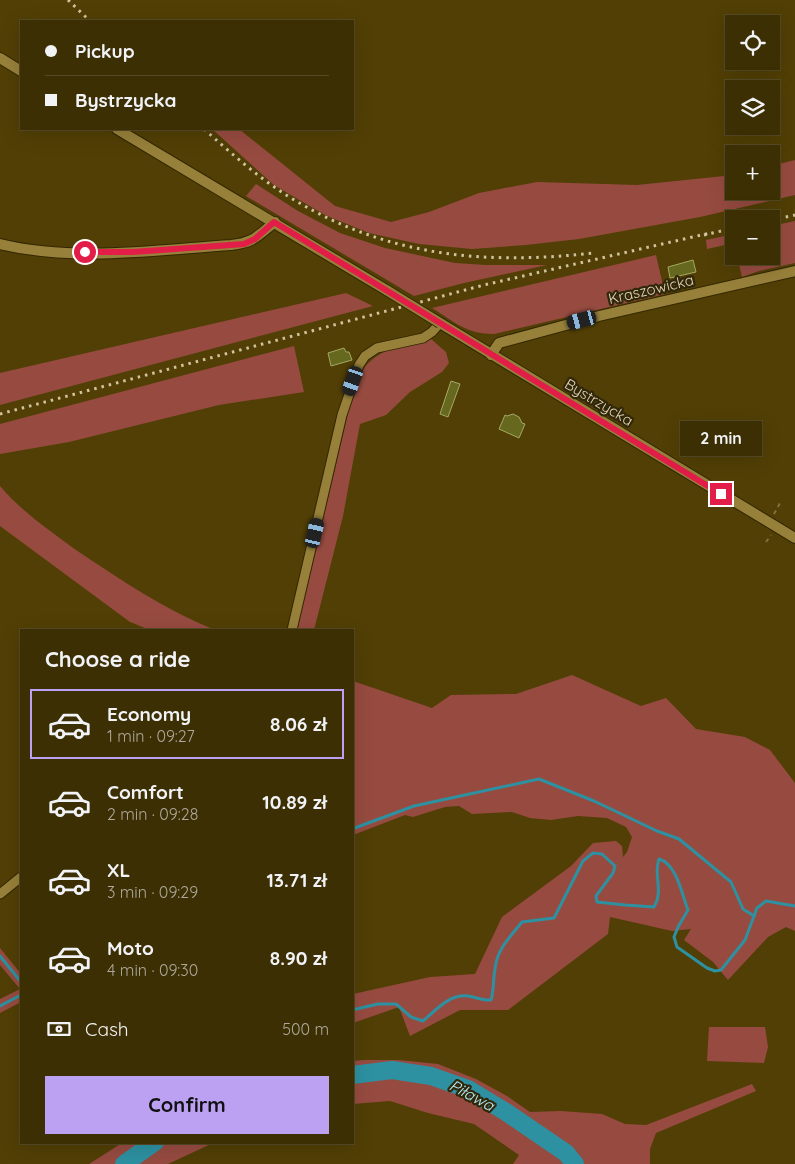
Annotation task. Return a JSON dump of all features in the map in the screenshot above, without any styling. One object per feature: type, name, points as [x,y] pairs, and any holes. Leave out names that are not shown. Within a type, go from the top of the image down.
[{"type":"street","points":[[0,58],[20,70]]},
{"type":"street","name":"Bystrzycka","points":[[119,130],[795,538]]},
{"type":"street","points":[[0,244],[25,250],[52,253],[133,252],[244,244],[255,239],[274,222]]},
{"type":"street","name":"Kraszowicka","points":[[491,355],[499,343],[599,316],[795,271]]},
{"type":"street","points":[[292,629],[340,424],[359,366],[366,356],[377,348],[423,338],[440,323]]},
{"type":"street","points":[[0,894],[20,878]]},
{"type":"path","points":[[769,522],[780,503]]},
{"type":"shaded area","points":[[213,130],[240,130],[335,206],[391,222],[429,212],[479,193],[537,182],[637,185],[725,176],[725,200],[773,200],[700,217],[579,239],[472,249],[419,244],[369,233],[325,215],[274,185]]},
{"type":"shaded area","points":[[795,160],[795,195],[780,198],[780,164]]},
{"type":"shaded area","points":[[256,184],[298,211],[340,233],[385,248],[455,263],[547,265],[414,296],[246,196]]},
{"type":"shaded area","points":[[795,221],[795,263],[742,277],[739,265],[780,265],[780,224]]},
{"type":"shaded area","points":[[725,236],[725,245],[707,249],[706,240]]},
{"type":"shaded area","points":[[656,255],[665,294],[494,334],[468,329],[432,308]]},
{"type":"shaded area","points":[[346,293],[373,306],[0,405],[0,373]]},
{"type":"shaded area","points":[[431,339],[446,352],[449,363],[442,372],[410,392],[386,415],[360,424],[343,516],[314,629],[297,629],[353,392],[363,370],[369,363],[385,352],[403,345]]},
{"type":"shaded area","points":[[294,346],[304,392],[219,405],[69,442],[0,454],[0,424]]},
{"type":"shaded area","points":[[0,486],[26,512],[76,550],[161,604],[213,629],[148,629],[130,622],[0,526]]},
{"type":"shaded area","points":[[572,675],[641,706],[666,698],[696,729],[745,737],[770,750],[795,783],[795,931],[786,927],[768,937],[728,980],[713,962],[684,940],[691,929],[672,931],[610,917],[608,934],[508,1010],[460,1010],[410,1036],[399,1007],[354,1023],[354,994],[430,977],[475,974],[502,917],[571,866],[593,843],[616,841],[622,846],[623,857],[627,852],[632,837],[626,827],[607,818],[578,816],[551,820],[530,818],[512,812],[472,814],[459,806],[445,807],[413,817],[405,815],[354,835],[354,681],[432,708],[451,695],[516,694]]},
{"type":"shaded area","points":[[0,948],[20,973],[20,989],[0,965]]},
{"type":"shaded area","points":[[20,989],[20,1003],[0,1013],[0,999]]},
{"type":"shaded area","points":[[709,1027],[765,1027],[768,1047],[764,1063],[707,1061]]},
{"type":"shaded area","points":[[399,1060],[438,1064],[476,1079],[507,1096],[530,1112],[561,1111],[602,1114],[625,1124],[646,1125],[752,1084],[756,1091],[656,1133],[650,1149],[650,1164],[513,1164],[519,1155],[474,1124],[428,1113],[390,1101],[354,1104],[354,1061]]},
{"type":"shaded area","points":[[120,1144],[211,1144],[168,1164],[89,1164]]},
{"type":"building","points":[[693,260],[696,272],[670,278],[668,267]]},
{"type":"building","points":[[344,348],[346,352],[349,352],[352,360],[331,366],[328,353]]},
{"type":"building","points":[[451,381],[460,384],[448,417],[440,414]]},
{"type":"building","points":[[513,414],[519,417],[522,423],[525,424],[519,438],[499,429],[505,415]]},
{"type":"waterway","points":[[354,828],[414,806],[539,779],[679,839],[731,882],[743,909],[754,916]]},
{"type":"waterway","points":[[354,1010],[378,1004],[396,1004],[411,1017],[423,1021],[449,1000],[461,996],[491,1000],[496,962],[505,944],[522,922],[554,918],[583,861],[593,853],[602,854],[615,866],[613,873],[596,896],[597,902],[654,907],[658,895],[657,865],[659,859],[665,862],[675,873],[688,910],[674,937],[677,947],[707,968],[715,971],[721,970],[745,940],[757,908],[766,901],[795,906]]},
{"type":"waterway","points":[[0,956],[20,981]]},
{"type":"waterway","points":[[0,1006],[20,996]]},
{"type":"waterway","name":"Piława","points":[[354,1075],[392,1070],[431,1076],[468,1089],[506,1112],[566,1153],[575,1164]]},
{"type":"waterway","name":"Piława","points":[[124,1164],[152,1144]]},
{"type":"railway","points":[[68,0],[89,20]]},
{"type":"railway","points":[[205,130],[248,167],[283,193],[331,220],[367,234],[403,245],[477,257],[554,257],[593,253]]},
{"type":"railway","points":[[780,218],[795,215]]},
{"type":"railway","points":[[704,235],[725,230]]},
{"type":"railway","points":[[0,414],[484,285],[710,233]]},
{"type":"route","points":[[85,252],[133,252],[244,244],[255,239],[274,222],[721,494]]}]
